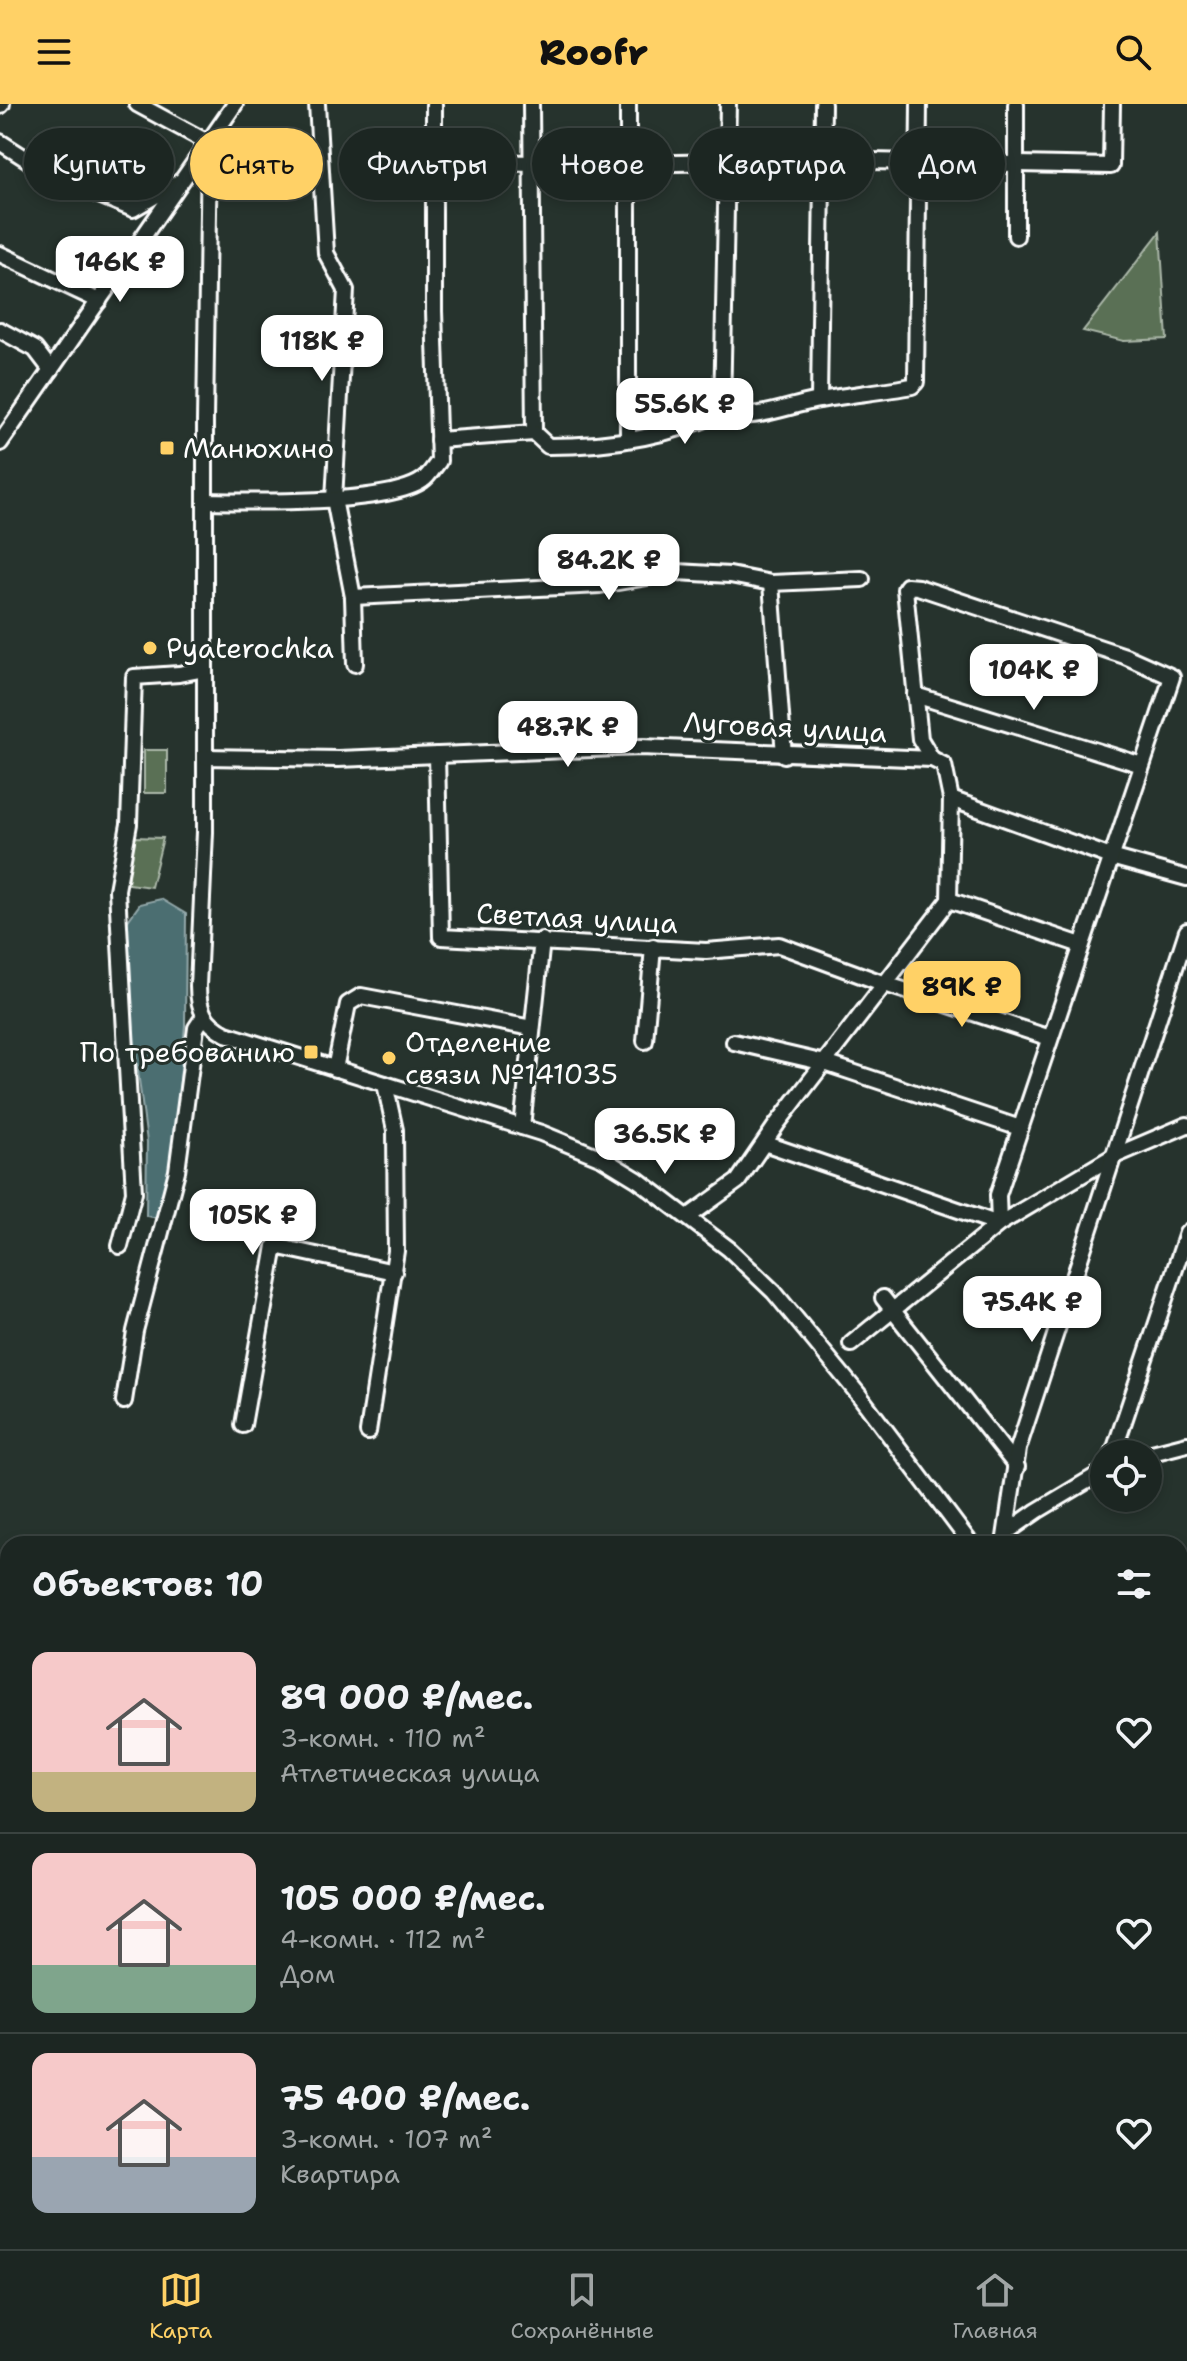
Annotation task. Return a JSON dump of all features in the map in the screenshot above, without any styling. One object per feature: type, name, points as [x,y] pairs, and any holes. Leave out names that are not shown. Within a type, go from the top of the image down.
[{"type":"street","points":[[137,104],[190,133]]},
{"type":"street","points":[[219,128],[235,104]]},
{"type":"street","points":[[317,104],[326,253],[346,290],[334,499],[353,597],[355,664]]},
{"type":"street","points":[[205,501],[334,499],[399,490],[423,480],[439,461],[434,311],[434,104]]},
{"type":"street","points":[[516,161],[532,161],[531,104]]},
{"type":"street","points":[[628,104],[628,128]]},
{"type":"street","points":[[728,104],[728,128]]},
{"type":"street","points":[[823,104],[823,128]]},
{"type":"street","points":[[919,104],[919,128]]},
{"type":"street","points":[[1016,104],[1016,236]]},
{"type":"street","points":[[1005,165],[1111,166],[1112,104]]},
{"type":"street","points":[[0,142],[53,176],[133,209],[183,180]]},
{"type":"street","points":[[0,443],[190,170]]},
{"type":"street","points":[[208,200],[205,832],[198,986],[199,1006],[204,1016],[226,1034],[522,1127],[602,1158],[638,1180],[729,1249],[774,1292],[859,1395],[965,1536]]},
{"type":"street","points":[[532,200],[534,433],[548,446],[581,446],[628,439],[689,425],[722,412],[736,416],[764,413],[819,400],[912,386],[916,382],[918,200]]},
{"type":"street","points":[[628,200],[628,439]]},
{"type":"street","points":[[722,412],[726,200]]},
{"type":"street","points":[[819,400],[822,200]]},
{"type":"street","points":[[0,254],[99,301]]},
{"type":"street","points":[[0,330],[35,349],[51,370]]},
{"type":"street","points":[[438,440],[534,433]]},
{"type":"street","points":[[353,597],[600,585],[677,572],[730,575],[771,583],[862,579]]},
{"type":"street","points":[[771,583],[784,755]]},
{"type":"street","points":[[688,1217],[738,1181],[949,900],[951,799],[944,765],[932,759],[920,739],[907,586],[918,587],[1125,656],[1172,677],[998,1195],[999,1224]]},
{"type":"street","points":[[120,1246],[134,1192],[117,890],[129,824],[134,677],[205,669]]},
{"type":"street","points":[[915,695],[1142,765]]},
{"type":"street","name":"Луговая улица","points":[[205,757],[338,759],[641,747],[932,759]]},
{"type":"street","name":"Светлая улица","points":[[437,755],[441,937],[706,951],[779,945],[885,984],[1050,1038]]},
{"type":"street","points":[[951,799],[1111,857],[1187,878]]},
{"type":"street","points":[[949,900],[1081,945]]},
{"type":"street","points":[[1006,1536],[1018,1449],[1187,931]]},
{"type":"street","points":[[522,1127],[542,940]]},
{"type":"street","points":[[645,1041],[653,947]]},
{"type":"street","points":[[335,1069],[348,1004],[361,996],[532,1028]]},
{"type":"street","points":[[124,1401],[135,1331],[177,1171],[196,1028],[204,1016]]},
{"type":"street","points":[[734,1042],[825,1063],[1020,1128]]},
{"type":"street","points":[[368,1432],[396,1251],[395,1130],[385,1084]]},
{"type":"street","points":[[851,1344],[999,1224],[1112,1157],[1187,1125]]},
{"type":"street","points":[[764,1143],[999,1224]]},
{"type":"street","points":[[1118,1440],[1187,1233]]},
{"type":"street","points":[[243,1425],[275,1246],[394,1272]]},
{"type":"street","points":[[883,1298],[1017,1467]]},
{"type":"street","points":[[1162,1450],[1187,1444]]},
{"type":"street","points":[[1008,1536],[1037,1511],[1090,1479]]},
{"type":"green space","points":[[1160,232],[1167,339],[1124,341],[1083,331]]},
{"type":"green space","points":[[144,750],[167,750],[167,793],[144,793]]},
{"type":"green space","points":[[134,837],[163,838],[151,887],[128,884]]},
{"type":"water","points":[[161,899],[186,914],[185,1025],[175,1136],[159,1218],[146,1216],[147,1142],[128,993],[127,922],[140,904]]},
{"type":"place","name":"Манюхино","points":[[167,448]]},
{"type":"place","name":"Pyaterochka","points":[[150,648]]},
{"type":"place","name":"По требованию","points":[[311,1052]]},
{"type":"place","name":"Отделение связи №141035","points":[[389,1058]]}]
